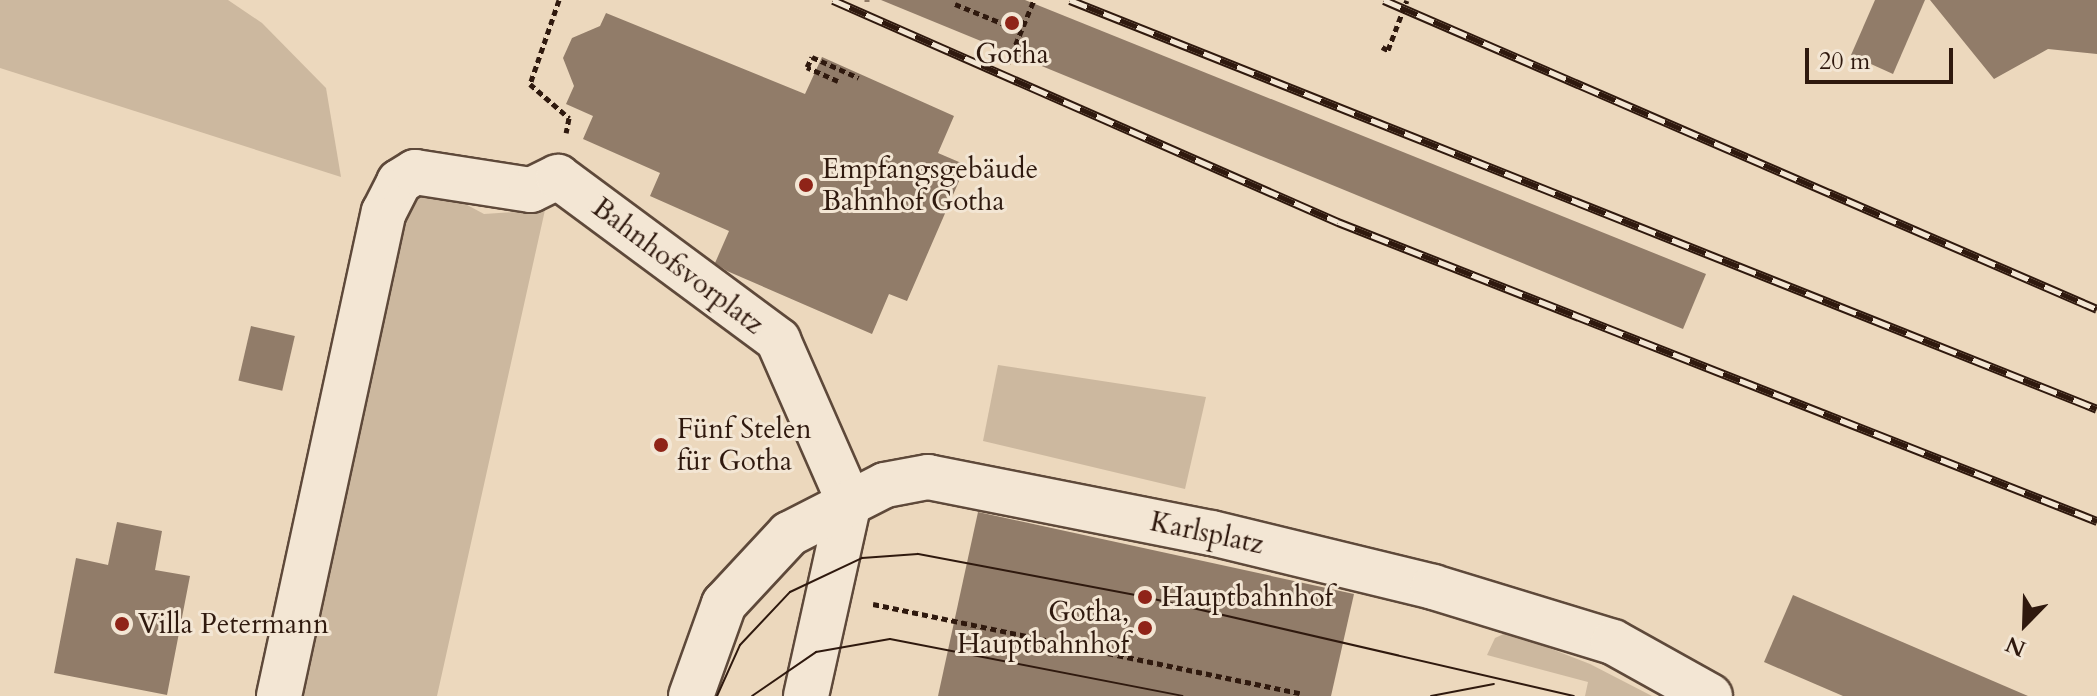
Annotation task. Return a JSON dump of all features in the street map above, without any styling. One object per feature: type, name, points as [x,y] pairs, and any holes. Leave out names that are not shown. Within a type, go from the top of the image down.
[{"type":"street","points":[[279,696],[384,212],[399,182],[415,172],[531,190],[558,177]]},
{"type":"street","name":"Bahnhofsvorplatz","points":[[558,177],[782,329],[849,502]]},
{"type":"street","name":"Karlsplatz","points":[[691,696],[724,604],[789,534],[885,485],[928,477],[1212,533],[1433,587],[1613,642],[1710,696]]},
{"type":"street","points":[[806,696],[849,502]]},
{"type":"path","points":[[558,177],[569,118],[530,84],[559,0]]},
{"type":"path","points":[[1008,63],[1034,0]]},
{"type":"path","points":[[1382,47],[1388,50],[1407,0]]},
{"type":"path","points":[[955,4],[1021,31]]},
{"type":"path","points":[[838,81],[807,67],[812,57],[859,78]]},
{"type":"path","points":[[829,595],[1300,693]]},
{"type":"shaded area","points":[[0,0],[228,0],[262,23],[326,88],[341,177],[0,68]]},
{"type":"shaded area","points":[[425,195],[456,199],[484,214],[545,210],[437,696],[297,696],[405,203]]},
{"type":"shaded area","points":[[998,365],[1206,397],[1185,489],[983,441]]},
{"type":"shaded area","points":[[1508,632],[1590,664],[1652,696],[1585,696],[1588,682],[1487,655],[1495,638]]},
{"type":"building","points":[[881,0],[1025,0],[1706,274],[1683,329]]},
{"type":"building","points":[[1875,0],[1925,0],[1893,74],[1851,55]]},
{"type":"building","points":[[1930,0],[2097,0],[2097,54],[2048,49],[1994,79]]},
{"type":"building","name":"Empfangsgebäude Bahnhof Gotha","points":[[606,13],[805,94],[822,57],[954,116],[938,153],[966,165],[907,301],[889,294],[872,334],[715,263],[729,231],[650,196],[660,173],[583,139],[593,116],[566,104],[574,86],[563,58],[572,38],[600,26]]},
{"type":"building","points":[[251,326],[295,336],[282,391],[238,381]]},
{"type":"building","points":[[978,512],[1354,594],[1331,696],[938,696]]},
{"type":"building","name":"Villa Petermann","points":[[117,522],[162,531],[155,570],[190,576],[167,695],[54,673],[76,558],[108,565]]},
{"type":"building","points":[[1793,595],[2028,696],[1843,696],[1764,662]]},
{"type":"tram line","points":[[717,696],[740,645],[790,592],[862,558],[918,554],[1145,597],[1574,696]]},
{"type":"tram line","points":[[752,696],[816,652],[890,639],[1183,696]]},
{"type":"tram line","points":[[1431,696],[1494,684]]},
{"type":"railway","points":[[833,0],[1338,222],[2097,521]]},
{"type":"railway","points":[[1070,0],[2097,409]]},
{"type":"railway","points":[[1384,0],[2097,309]]},
{"type":"place","name":"Gotha","points":[[1012,23]]},
{"type":"place","name":"Empfangsgebäude Bahnhof Gotha","points":[[806,185]]},
{"type":"place","name":"Fünf Stelen für Gotha","points":[[661,445]]},
{"type":"place","name":"Hauptbahnhof","points":[[1145,597]]},
{"type":"place","name":"Villa Petermann","points":[[122,624]]},
{"type":"place","name":"Gotha, Hauptbahnhof","points":[[1145,628]]}]
